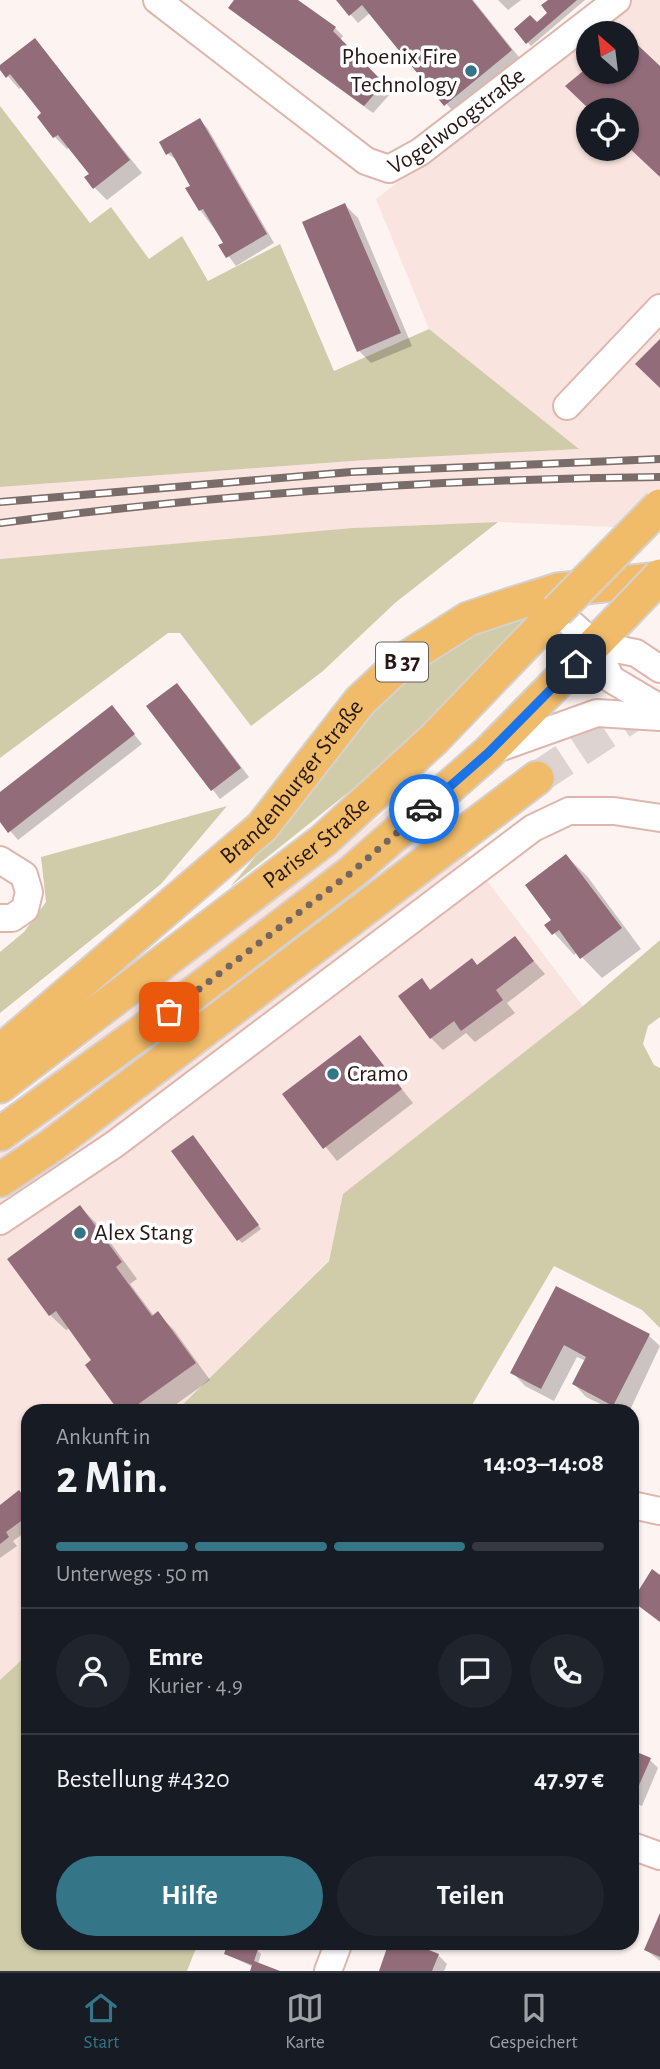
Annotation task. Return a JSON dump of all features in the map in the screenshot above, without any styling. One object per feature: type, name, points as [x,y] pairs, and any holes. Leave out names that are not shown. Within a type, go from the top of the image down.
[{"type":"main road","name":"Pariser Straße","points":[[0,1086],[324,839],[434,739],[660,506]]},
{"type":"main road","name":"Pariser Straße","points":[[0,1134],[169,1012],[352,872],[488,753],[660,578]]},
{"type":"main road","name":"Brandenburger Straße","points":[[0,1052],[262,827],[360,701],[405,659],[468,619],[558,590],[660,578]]},
{"type":"main road","points":[[0,1180],[51,1146],[537,778]]},
{"type":"street","name":"Vogelwoogstraße","points":[[170,3],[366,161],[389,169],[430,145],[617,0]]},
{"type":"street","points":[[567,405],[660,308]]},
{"type":"street","points":[[556,611],[595,645],[611,679],[660,708]]},
{"type":"street","points":[[595,645],[636,653],[660,669]]},
{"type":"street","points":[[488,753],[597,713],[660,717]]},
{"type":"street","points":[[0,1221],[115,1144],[533,828],[569,811],[614,811],[660,818]]},
{"type":"street","points":[[0,860],[23,874],[29,892],[25,909],[12,918],[0,918]]},
{"type":"street","points":[[639,1506],[660,1510]]},
{"type":"street","points":[[639,1849],[660,1857]]},
{"type":"street","points":[[328,1971],[337,1950]]},
{"type":"shaded area","points":[[633,0],[660,0],[660,529],[498,522],[352,528],[0,559],[0,487],[366,460],[578,449],[429,329],[376,199],[576,46],[576,84],[639,84],[639,21],[608,21]]},
{"type":"shaded area","points":[[0,106],[90,223],[111,207],[149,259],[182,236],[208,281],[280,244],[334,371],[429,329],[579,449],[366,460],[0,487]]},
{"type":"shaded area","points":[[498,522],[395,603],[323,671],[251,726],[180,633],[168,633],[0,758],[0,559],[352,528]]},
{"type":"shaded area","points":[[533,614],[389,760],[231,886],[390,693],[431,655],[494,623]]},
{"type":"shaded area","points":[[416,788],[583,1006],[344,1194],[329,1260],[183,1404],[21,1404],[21,1660],[0,1680],[0,1112]]},
{"type":"shaded area","points":[[227,806],[161,884],[0,1013],[0,952],[24,932],[46,902],[41,857]]},
{"type":"shaded area","points":[[660,940],[660,1017],[648,1026],[643,1044],[654,1065],[660,1068],[660,1328],[642,1310],[554,1266],[473,1404],[183,1404],[329,1261],[343,1194],[583,1006]]},
{"type":"shaded area","points":[[21,1660],[21,1950],[195,1950],[187,1971],[0,1971],[0,1680]]},
{"type":"building","points":[[234,0],[298,0],[336,27],[333,31],[384,83],[364,106],[228,8]]},
{"type":"building","points":[[336,0],[472,0],[512,50],[444,106],[362,5],[349,16]]},
{"type":"building","points":[[548,0],[577,0],[526,44],[514,29],[530,15],[537,22],[547,13],[541,5]]},
{"type":"building","points":[[35,38],[130,160],[93,189],[84,177],[89,174],[58,135],[53,138],[37,117],[41,113],[10,74],[6,78],[0,70],[0,65]]},
{"type":"building","points":[[639,46],[660,66],[660,177],[639,157],[639,98],[578,98],[565,86],[576,77],[576,84],[639,84]]},
{"type":"building","points":[[200,118],[267,234],[226,258],[218,245],[223,243],[203,209],[199,211],[185,188],[190,186],[171,152],[166,155],[159,142]]},
{"type":"building","points":[[345,203],[401,333],[357,352],[302,222]]},
{"type":"building","points":[[660,339],[660,388],[635,364]]},
{"type":"building","points":[[177,683],[241,768],[211,791],[146,706]]},
{"type":"building","points":[[112,705],[135,734],[8,833],[0,822],[0,792]]},
{"type":"building","points":[[566,854],[622,928],[580,959],[559,930],[552,935],[544,925],[551,920],[525,885]]},
{"type":"building","points":[[515,936],[534,961],[496,990],[503,1000],[461,1031],[454,1021],[430,1039],[398,996],[422,978],[430,990],[472,958],[477,965]]},
{"type":"building","points":[[360,1035],[402,1089],[323,1149],[282,1094]]},
{"type":"building","points":[[193,1135],[259,1225],[237,1241],[171,1151]]},
{"type":"building","points":[[80,1205],[122,1262],[116,1267],[152,1316],[158,1311],[196,1363],[138,1404],[114,1404],[85,1365],[91,1360],[56,1311],[49,1316],[7,1259]]},
{"type":"building","points":[[556,1286],[650,1334],[614,1404],[572,1384],[586,1357],[564,1345],[541,1389],[510,1373]]},
{"type":"building","points":[[19,1490],[21,1492],[21,1521],[6,1532],[9,1537],[0,1544],[0,1505]]},
{"type":"building","points":[[652,1569],[660,1575],[660,1622],[639,1606],[639,1590]]},
{"type":"building","points":[[639,1753],[651,1758],[639,1785]]},
{"type":"building","points":[[660,1913],[660,1957],[644,1950]]},
{"type":"building","points":[[225,1950],[258,1950],[254,1961],[280,1971],[250,1971],[252,1965],[224,1954]]},
{"type":"building","points":[[386,1950],[429,1950],[439,1954],[432,1971],[379,1971]]},
{"type":"tunnel","points":[[537,778],[652,702]]},
{"type":"railway","points":[[0,502],[351,472],[660,459]]},
{"type":"railway","points":[[0,523],[164,504],[329,490],[495,481],[660,477]]},
{"type":"way so far","points":[[169,1012],[352,872],[424,809]]},
{"type":"place","name":"Phoenix Fire Technology","points":[[471,71]]},
{"type":"place","name":"Cramo","points":[[333,1074]]},
{"type":"place","name":"Alex Stang","points":[[80,1233]]},
{"type":"route","points":[[424,809],[488,753],[576,664]]}]
